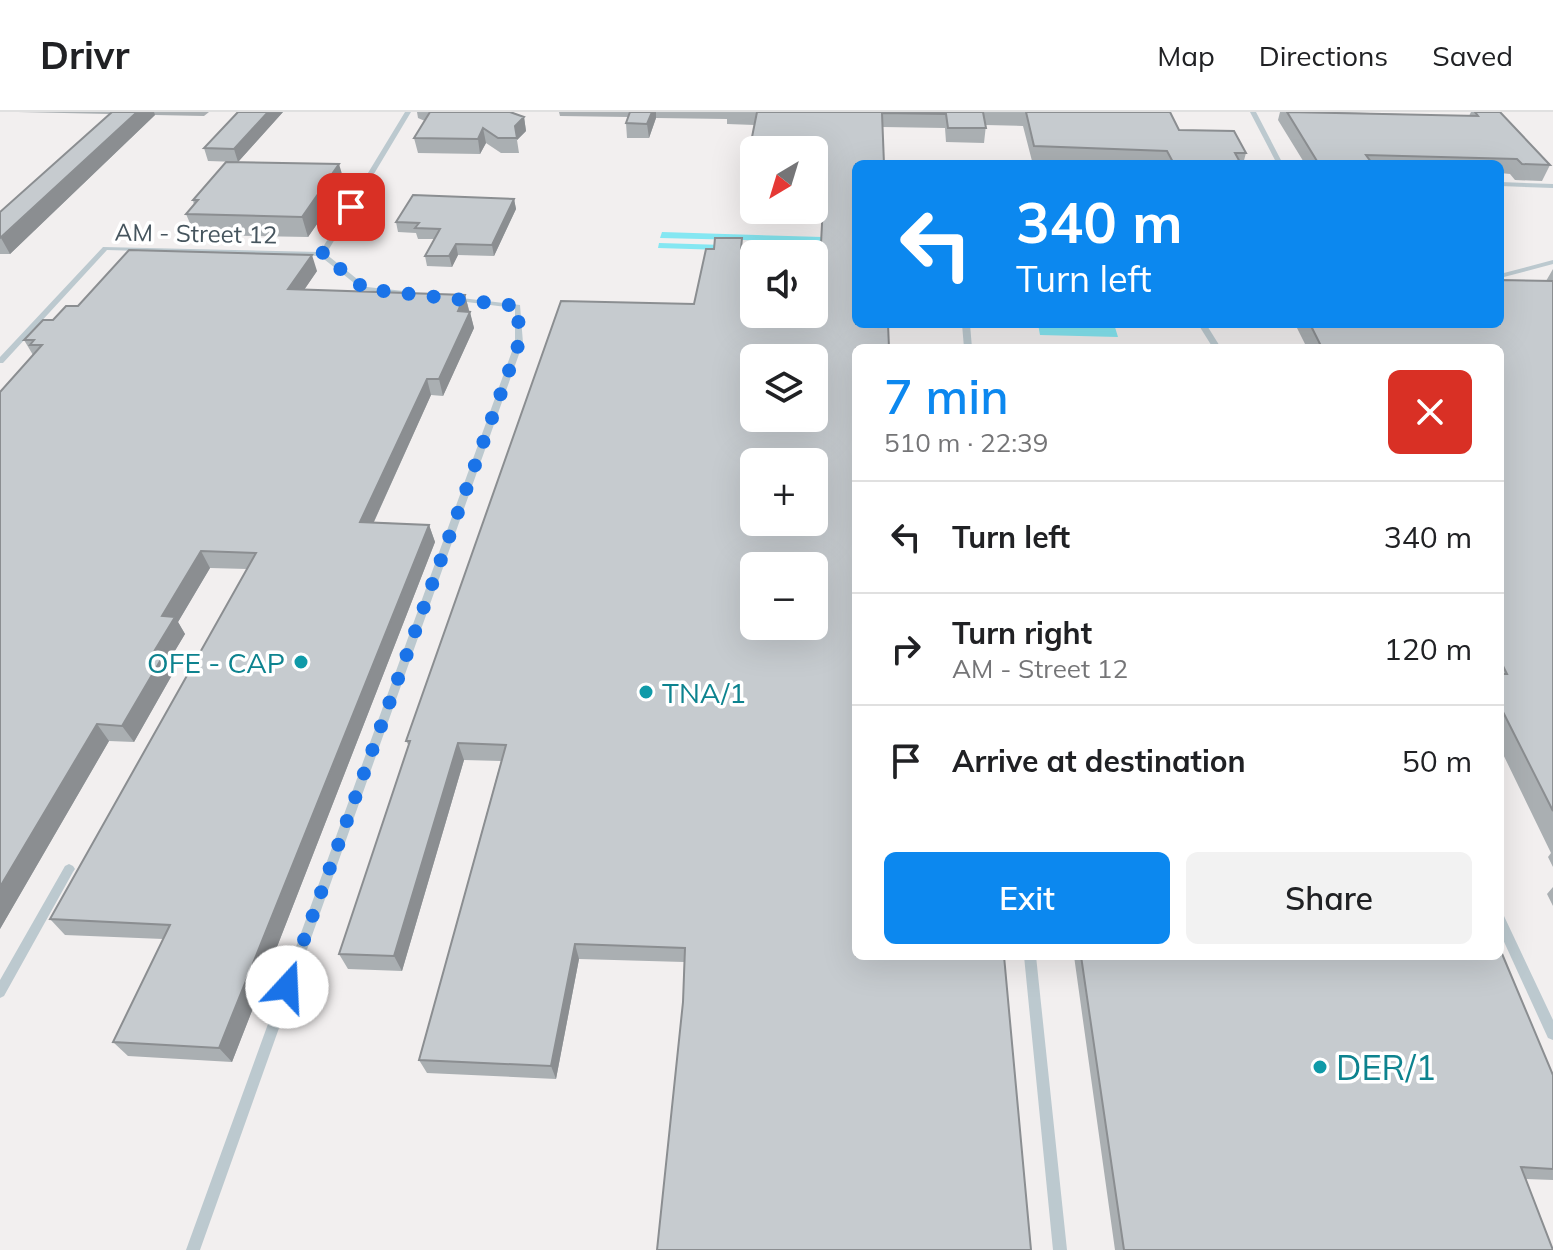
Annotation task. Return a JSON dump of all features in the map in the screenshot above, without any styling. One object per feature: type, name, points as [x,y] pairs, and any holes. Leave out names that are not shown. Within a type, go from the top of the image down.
[{"type":"lane","points":[[408,112],[322,254],[365,289],[426,296]]},
{"type":"lane","points":[[1253,112],[1278,160]]},
{"type":"lane","points":[[1504,184],[1553,186]]},
{"type":"lane","name":"AM - Street 12","points":[[0,361],[105,248],[322,254]]},
{"type":"lane","points":[[1504,275],[1553,262]]},
{"type":"lane","points":[[193,1250],[519,343],[518,306],[441,297]]},
{"type":"lane","points":[[0,992],[69,869]]},
{"type":"lane","points":[[1504,929],[1553,1034]]},
{"type":"lane","points":[[1030,960],[1060,1250]]},
{"type":"water","points":[[662,232],[822,237],[822,240],[741,240],[660,238]]},
{"type":"water","points":[[659,243],[740,246],[740,251],[658,248]]},
{"type":"water","points":[[1039,328],[1115,328],[1118,337],[1040,335]]},
{"type":"building","points":[[112,112],[137,112],[0,238],[0,212]]},
{"type":"building","points":[[238,112],[268,112],[234,149],[204,148]]},
{"type":"building","points":[[430,112],[510,112],[524,117],[515,126],[517,138],[498,138],[483,128],[478,139],[414,138]]},
{"type":"building","points":[[630,112],[652,112],[647,124],[626,123]]},
{"type":"building","name":"TNA/1","points":[[757,112],[983,112],[986,128],[948,128],[946,114],[882,113],[884,160],[852,160],[852,328],[888,328],[889,344],[852,344],[852,960],[1004,960],[1031,1250],[657,1250],[683,1002],[685,948],[575,944],[551,1066],[419,1060],[506,745],[458,743],[394,956],[339,954],[410,741],[406,741],[561,301],[694,304],[706,249],[714,249],[715,238],[742,238],[740,328],[828,328],[828,240],[821,240],[822,224],[828,224],[828,136],[752,136]]},
{"type":"building","points":[[1026,112],[1170,112],[1179,130],[1234,131],[1246,153],[1235,153],[1239,160],[1172,160],[1167,151],[1034,146]]},
{"type":"building","points":[[1287,112],[1478,116],[1475,112],[1500,112],[1550,165],[1522,164],[1517,159],[1366,155],[1370,160],[1316,160]]},
{"type":"building","points":[[226,162],[339,164],[302,217],[186,214],[198,200],[193,200]]},
{"type":"building","points":[[413,195],[514,199],[492,245],[456,244],[449,256],[425,256],[440,229],[415,228],[419,223],[396,222]]},
{"type":"building","name":"OFE - CAP","points":[[129,250],[312,255],[288,289],[465,295],[458,311],[470,312],[439,379],[427,379],[360,522],[429,525],[219,1048],[113,1042],[170,925],[50,919],[256,553],[201,551],[162,616],[175,617],[155,650],[166,651],[122,726],[97,724],[0,887],[0,392],[42,345],[30,345],[34,340],[24,340],[43,320],[53,320],[66,306],[78,306]]},
{"type":"building","points":[[1504,280],[1553,281],[1553,811],[1504,714],[1504,674],[1507,674],[1504,668],[1504,344],[1320,344],[1312,328],[1504,328]]},
{"type":"building","name":"DER/1","points":[[1504,959],[1553,1075],[1553,1169],[1521,1167],[1553,1250],[1124,1250],[1082,960]]},
{"type":"place","name":"OFE - CAP","points":[[301,662]]},
{"type":"place","name":"TNA/1","points":[[646,692]]},
{"type":"place","name":"DER/1","points":[[1320,1067]]},
{"type":"route","points":[[287,987],[519,343],[518,306],[365,289],[322,254],[351,207]]}]
